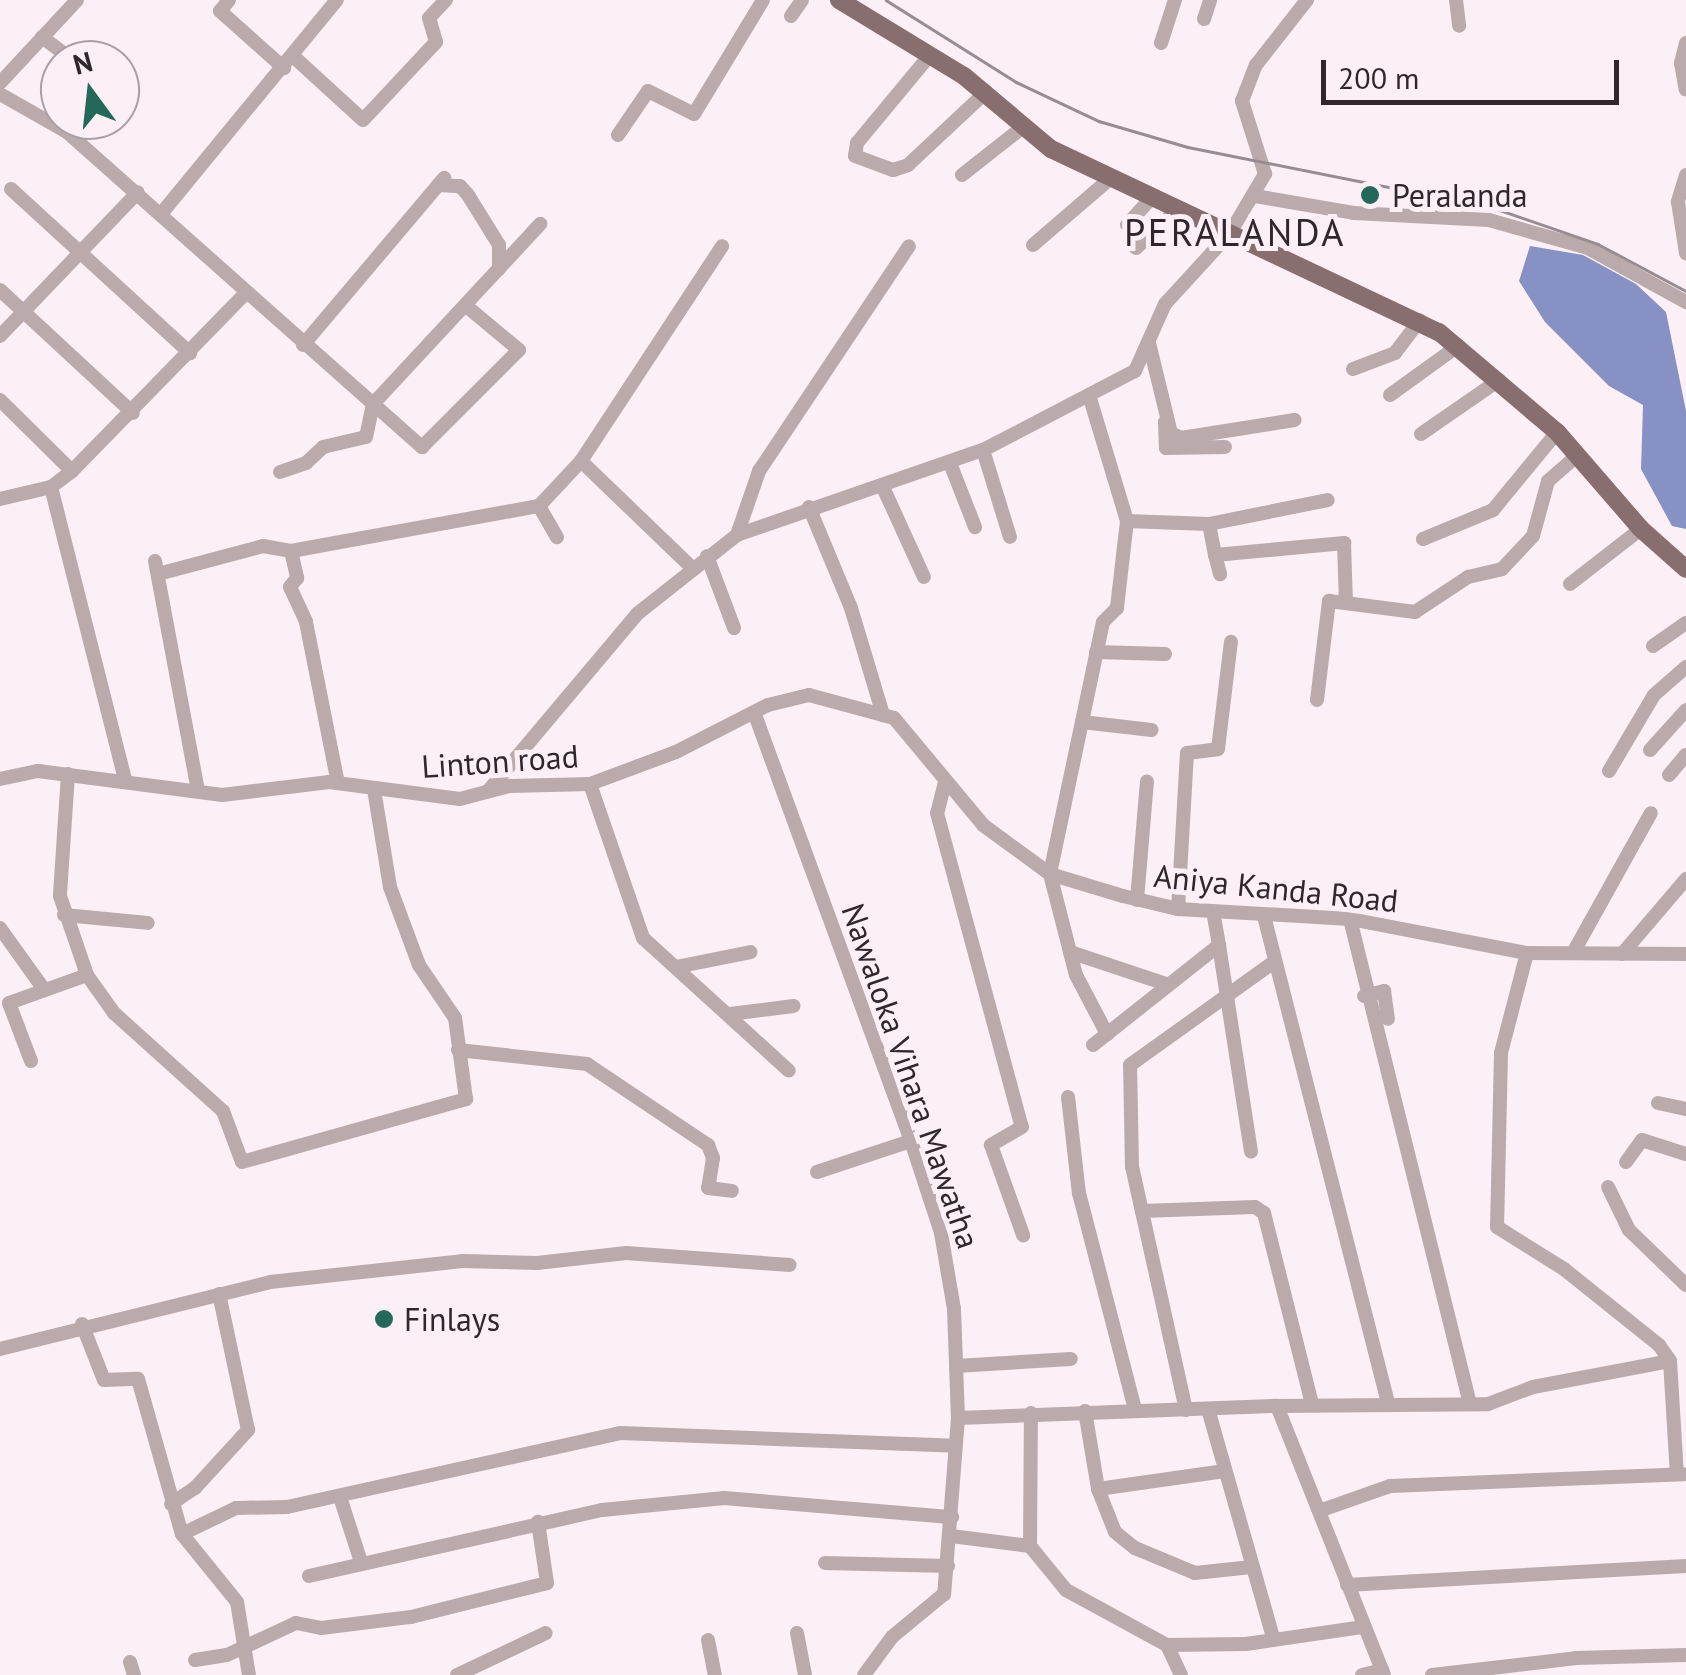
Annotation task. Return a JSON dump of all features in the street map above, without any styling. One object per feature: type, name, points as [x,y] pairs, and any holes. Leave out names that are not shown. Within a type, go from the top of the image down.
[{"type":"main road","points":[[839,0],[986,92],[1050,149],[1420,320],[1458,346],[1556,432],[1641,529],[1686,569]]},
{"type":"street","points":[[229,0],[220,11],[363,120],[436,42],[430,18],[446,0]]},
{"type":"street","points":[[161,214],[338,0]]},
{"type":"street","points":[[618,136],[648,91],[694,114],[763,0]]},
{"type":"street","points":[[791,16],[802,0]]},
{"type":"street","points":[[1160,44],[1176,0]]},
{"type":"street","points":[[1204,19],[1210,0]]},
{"type":"street","points":[[489,791],[606,646],[692,568],[737,535],[809,507],[984,450],[1135,371],[1165,304],[1230,233],[1255,196],[1265,174],[1242,101],[1256,65],[1307,0]]},
{"type":"street","points":[[1456,0],[1459,26]]},
{"type":"street","points":[[0,83],[71,2]]},
{"type":"street","points":[[1686,43],[1686,90]]},
{"type":"street","points":[[930,55],[858,144],[856,156],[893,170],[908,165],[986,92]]},
{"type":"street","points":[[0,94],[67,132],[422,447],[519,350],[465,305]]},
{"type":"street","points":[[962,175],[1023,127]]},
{"type":"street","points":[[1686,175],[1678,202],[1686,254]]},
{"type":"street","points":[[1033,244],[1112,177]]},
{"type":"street","points":[[303,345],[441,181],[460,186],[468,194],[499,245],[499,268]]},
{"type":"street","points":[[11,189],[190,353]]},
{"type":"street","points":[[0,336],[138,192]]},
{"type":"street","points":[[1127,225],[1153,196]]},
{"type":"street","points":[[1255,196],[1354,213],[1489,220],[1588,248],[1686,302]]},
{"type":"street","points":[[1136,248],[1179,208]]},
{"type":"street","points":[[280,472],[306,463],[322,447],[366,438],[373,404],[540,224]]},
{"type":"street","points":[[198,791],[157,567],[263,546],[291,551],[539,506],[581,461],[722,246]]},
{"type":"street","points":[[737,535],[759,471],[909,246]]},
{"type":"street","points":[[0,290],[133,414]]},
{"type":"street","points":[[0,500],[51,487],[72,472],[133,414],[246,293]]},
{"type":"street","points":[[1353,370],[1395,353],[1420,320]]},
{"type":"street","points":[[1148,340],[1165,422],[1180,438],[1295,420]]},
{"type":"street","points":[[1390,394],[1458,346]]},
{"type":"street","points":[[1421,434],[1499,380]]},
{"type":"street","points":[[1089,395],[1127,521],[1116,608],[1103,622],[1050,874],[1084,997],[1107,1034]]},
{"type":"street","points":[[0,400],[72,472]]},
{"type":"street","points":[[1165,422],[1160,426],[1166,448],[1224,448]]},
{"type":"street","points":[[1423,539],[1494,510],[1556,432]]},
{"type":"street","points":[[984,450],[1010,537]]},
{"type":"street","points":[[1317,700],[1325,607],[1346,602],[1415,612],[1468,577],[1514,562],[1538,524],[1543,488],[1577,456]]},
{"type":"street","points":[[581,461],[692,568]]},
{"type":"street","points":[[950,463],[975,527]]},
{"type":"street","points":[[882,486],[924,577]]},
{"type":"street","points":[[51,487],[125,780]]},
{"type":"street","points":[[1127,521],[1209,524],[1328,500]]},
{"type":"street","points":[[539,506],[558,537]]},
{"type":"street","points":[[809,507],[851,608],[884,715]]},
{"type":"street","points":[[1209,524],[1220,574]]},
{"type":"street","points":[[1570,584],[1641,529]]},
{"type":"street","points":[[1216,555],[1344,543],[1346,602]]},
{"type":"street","points":[[291,551],[297,578],[290,587],[306,622],[338,784]]},
{"type":"street","points":[[707,556],[734,628]]},
{"type":"street","points":[[1653,646],[1686,623]]},
{"type":"street","points":[[1178,909],[1187,753],[1218,748],[1231,642]]},
{"type":"street","points":[[1096,652],[1165,654]]},
{"type":"street","points":[[1608,771],[1654,695],[1686,667]]},
{"type":"street","name":"Aniya Kanda Road","points":[[754,712],[809,695],[894,718],[983,824],[1050,874],[1136,900],[1178,909],[1350,919],[1527,953],[1686,954]]},
{"type":"street","points":[[1650,750],[1686,710]]},
{"type":"street","name":"Linton road","points":[[0,776],[38,771],[198,791],[258,793],[338,784],[460,799],[489,791],[590,784],[676,752],[754,712]]},
{"type":"street","name":"Nawaloka Vihara Mawatha","points":[[754,712],[941,1232],[958,1418],[948,1566],[934,1607],[892,1637],[864,1675]]},
{"type":"street","points":[[1082,722],[1152,730]]},
{"type":"street","points":[[1669,775],[1686,755]]},
{"type":"street","points":[[68,774],[64,915],[87,975],[114,1013],[222,1111],[242,1162],[454,1106],[468,1090],[455,1018],[419,965],[390,887],[374,790]]},
{"type":"street","points":[[1136,900],[1148,781]]},
{"type":"street","points":[[945,782],[937,814],[1022,1127],[991,1145],[1022,1235]]},
{"type":"street","points":[[590,784],[643,938],[790,1072]]},
{"type":"street","points":[[1573,953],[1651,813]]},
{"type":"street","points":[[1622,954],[1686,879]]},
{"type":"street","points":[[1212,912],[1231,993],[1251,1152]]},
{"type":"street","points":[[64,915],[148,923]]},
{"type":"street","points":[[1264,916],[1271,964],[1388,1403]]},
{"type":"street","points":[[1350,919],[1364,996],[1470,1403]]},
{"type":"street","points":[[0,928],[44,988]]},
{"type":"street","points":[[1094,1045],[1219,945]]},
{"type":"street","points":[[676,967],[751,952]]},
{"type":"street","points":[[1070,952],[1170,984]]},
{"type":"street","points":[[1319,1511],[1390,1486],[1681,1474],[1681,1409],[1670,1361],[1564,1269],[1497,1227],[1501,1054],[1527,953]]},
{"type":"street","points":[[1186,1410],[1132,1167],[1130,1065],[1271,964]]},
{"type":"street","points":[[32,1060],[9,1003],[87,975]]},
{"type":"street","points":[[1364,996],[1384,991],[1388,1018]]},
{"type":"street","points":[[730,1014],[793,1006]]},
{"type":"street","points":[[458,1050],[587,1064],[708,1145],[713,1158],[708,1188],[732,1192]]},
{"type":"street","points":[[1068,1097],[1079,1193],[1135,1410]]},
{"type":"street","points":[[1658,1104],[1686,1109]]},
{"type":"street","points":[[1626,1162],[1642,1140],[1686,1154]]},
{"type":"street","points":[[817,1172],[911,1142]]},
{"type":"street","points":[[1608,1186],[1629,1230],[1686,1285]]},
{"type":"street","points":[[1142,1210],[1256,1207],[1264,1213],[1312,1404]]},
{"type":"street","points":[[0,1348],[82,1324],[218,1294],[462,1261],[538,1263],[607,1253],[790,1265]]},
{"type":"street","points":[[171,1504],[195,1488],[248,1430],[218,1294]]},
{"type":"street","points":[[82,1324],[104,1380],[138,1379],[182,1534],[237,1602],[249,1675]]},
{"type":"street","points":[[956,1366],[1071,1360]]},
{"type":"street","points":[[958,1418],[1312,1404],[1470,1403],[1670,1361]]},
{"type":"street","points":[[1277,1406],[1383,1672],[1362,1675]]},
{"type":"street","points":[[1208,1409],[1274,1640]]},
{"type":"street","points":[[1085,1411],[1106,1516],[1136,1548],[1195,1573],[1252,1566]]},
{"type":"street","points":[[1031,1413],[1030,1546],[1066,1590],[1167,1645],[1274,1640],[1362,1627]]},
{"type":"street","points":[[182,1534],[236,1508],[340,1497],[620,1434],[956,1446]]},
{"type":"street","points":[[1098,1489],[1225,1471]]},
{"type":"street","points":[[340,1497],[362,1562]]},
{"type":"street","points":[[308,1576],[538,1522],[724,1498],[952,1517]]},
{"type":"street","points":[[195,1660],[244,1647],[296,1622],[322,1628],[411,1616],[547,1584],[538,1522]]},
{"type":"street","points":[[951,1536],[1030,1546]]},
{"type":"street","points":[[825,1563],[948,1566]]},
{"type":"street","points":[[1346,1584],[1686,1566]]},
{"type":"street","points":[[797,1632],[804,1675]]},
{"type":"street","points":[[457,1675],[546,1633]]},
{"type":"street","points":[[708,1640],[714,1675]]},
{"type":"street","points":[[1167,1645],[1181,1675]]},
{"type":"street","points":[[1432,1675],[1576,1658],[1686,1656]]},
{"type":"water","points":[[1530,246],[1583,255],[1636,284],[1666,312],[1686,411],[1686,529],[1672,526],[1641,469],[1643,405],[1609,386],[1545,322],[1519,281]]},
{"type":"railway","points":[[886,0],[1016,82],[1099,121],[1188,147],[1497,209],[1598,244],[1686,291]]},
{"type":"place","name":"Peralanda","points":[[1370,195]]},
{"type":"place","name":"Finlays","points":[[384,1319]]},
{"type":"district","name":"PERALANDA","points":[[1235,232]]}]
